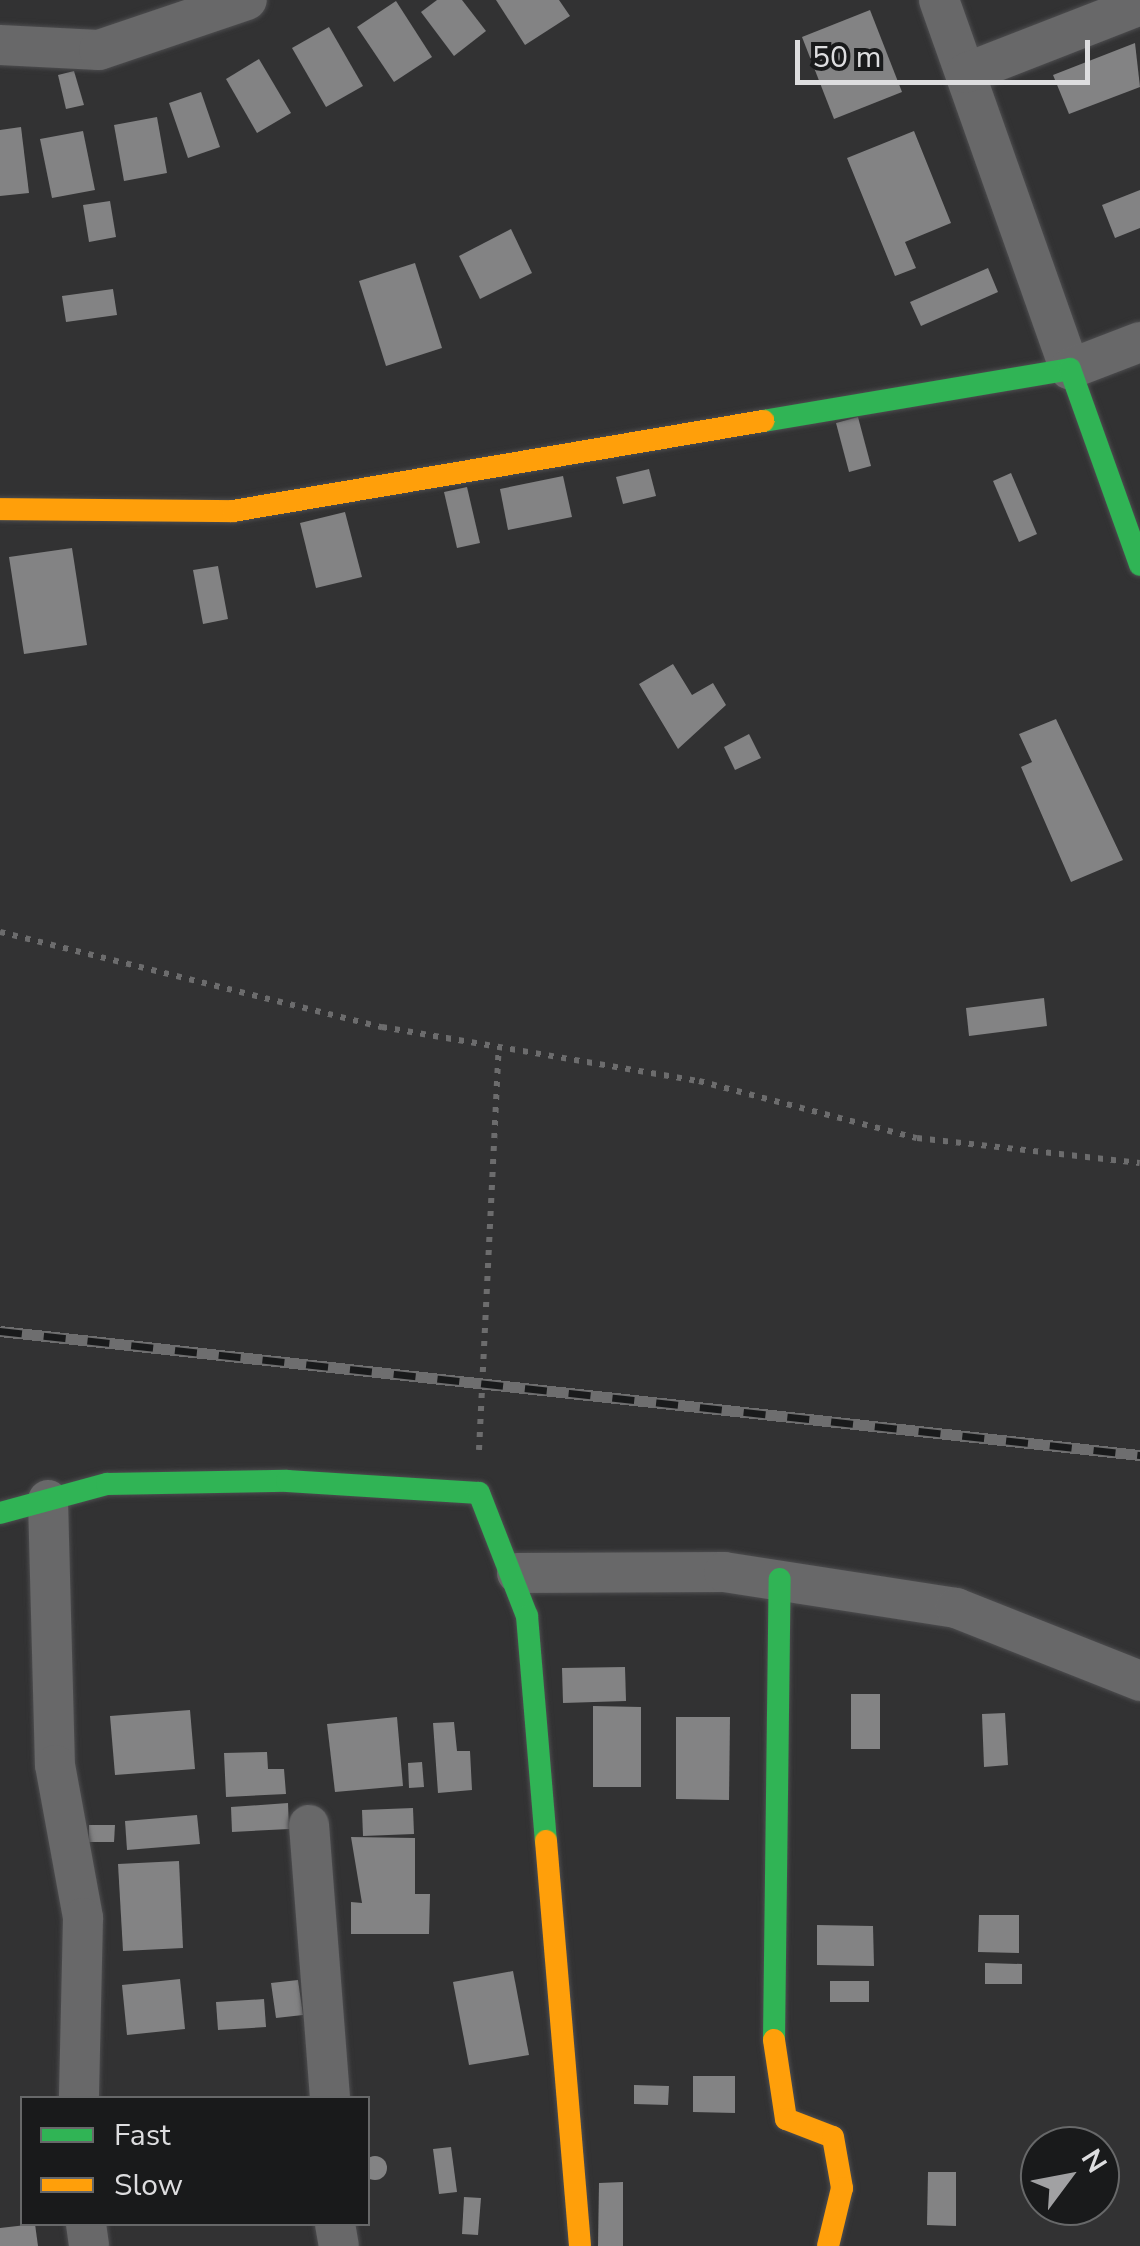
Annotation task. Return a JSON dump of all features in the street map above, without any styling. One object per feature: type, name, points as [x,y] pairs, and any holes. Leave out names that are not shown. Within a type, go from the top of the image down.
[{"type":"street","points":[[0,45],[99,50],[247,0]]},
{"type":"street","points":[[939,0],[1140,565]]},
{"type":"street","points":[[966,73],[1140,5]]},
{"type":"street","points":[[0,510],[233,512],[1070,369],[1140,342]]},
{"type":"street","points":[[0,1514],[107,1484],[183,1482],[478,1493],[516,1573],[544,1790],[580,2246]]},
{"type":"street","points":[[48,1500],[56,1764],[83,1918],[79,2096]]},
{"type":"street","points":[[516,1573],[780,1580],[956,1608],[1140,1681]]},
{"type":"street","points":[[780,1580],[770,1941],[778,2099],[786,2119],[821,2128],[836,2146],[842,2188],[828,2246]]},
{"type":"street","points":[[309,1824],[330,2096]]},
{"type":"path","points":[[0,932],[500,1047],[698,1081],[917,1138],[1140,1163]]},
{"type":"path","points":[[478,1493],[500,1047]]},
{"type":"building","points":[[437,0],[462,0],[486,31],[454,56],[421,12]]},
{"type":"building","points":[[496,0],[559,0],[570,16],[525,45]]},
{"type":"building","points":[[396,1],[432,57],[394,82],[357,27]]},
{"type":"building","points":[[870,10],[902,92],[834,119],[802,37]]},
{"type":"building","points":[[329,27],[363,86],[326,107],[292,48]]},
{"type":"building","points":[[1135,43],[1140,87],[1069,114],[1053,75]]},
{"type":"building","points":[[259,59],[291,113],[257,133],[226,79]]},
{"type":"building","points":[[74,71],[84,105],[66,109],[58,75]]},
{"type":"building","points":[[201,92],[220,147],[188,158],[169,103]]},
{"type":"building","points":[[157,117],[167,173],[124,181],[114,125]]},
{"type":"building","points":[[21,127],[29,193],[0,196],[0,130]]},
{"type":"building","points":[[83,131],[95,190],[52,198],[40,139]]},
{"type":"building","points":[[914,131],[951,223],[905,242],[916,268],[895,276],[847,158]]},
{"type":"building","points":[[1140,190],[1140,228],[1115,238],[1102,205]]},
{"type":"building","points":[[110,201],[116,237],[89,242],[83,205]]},
{"type":"building","points":[[511,229],[532,273],[480,299],[459,256]]},
{"type":"building","points":[[415,263],[442,348],[386,366],[359,281]]},
{"type":"building","points":[[988,268],[998,292],[921,326],[910,302]]},
{"type":"building","points":[[113,289],[117,315],[66,322],[62,296]]},
{"type":"building","points":[[858,417],[871,466],[849,472],[836,423]]},
{"type":"building","points":[[649,469],[656,496],[623,504],[616,477]]},
{"type":"building","points":[[1011,473],[1037,534],[1019,542],[993,481]]},
{"type":"building","points":[[563,476],[572,517],[508,530],[500,489]]},
{"type":"building","points":[[467,487],[480,543],[457,548],[444,492]]},
{"type":"building","points":[[345,512],[362,577],[316,588],[300,523]]},
{"type":"building","points":[[72,548],[87,645],[24,654],[9,557]]},
{"type":"building","points":[[218,566],[228,619],[203,624],[193,570]]},
{"type":"building","points":[[673,664],[692,695],[713,683],[726,705],[678,749],[639,684]]},
{"type":"building","points":[[1056,719],[1123,860],[1071,882],[1021,767],[1032,762],[1019,734]]},
{"type":"building","points":[[749,734],[761,758],[735,770],[724,747]]},
{"type":"building","points":[[1044,998],[1047,1026],[969,1036],[966,1008]]},
{"type":"building","points":[[625,1667],[626,1701],[563,1703],[562,1668]]},
{"type":"building","points":[[851,1694],[880,1694],[880,1749],[851,1749]]},
{"type":"building","points":[[593,1706],[641,1707],[641,1787],[593,1787]]},
{"type":"building","points":[[190,1710],[195,1769],[115,1775],[110,1716]]},
{"type":"building","points":[[1005,1713],[1008,1765],[984,1767],[982,1714]]},
{"type":"building","points":[[397,1717],[403,1786],[335,1792],[327,1724]]},
{"type":"building","points":[[676,1717],[730,1717],[729,1800],[676,1799]]},
{"type":"building","points":[[454,1722],[457,1751],[470,1751],[472,1790],[438,1793],[433,1723]]},
{"type":"building","points":[[267,1752],[268,1769],[284,1769],[286,1794],[226,1797],[224,1753]]},
{"type":"building","points":[[422,1762],[424,1787],[409,1788],[408,1763]]},
{"type":"building","points":[[288,1803],[289,1829],[232,1832],[231,1807]]},
{"type":"building","points":[[413,1808],[414,1834],[363,1836],[362,1810]]},
{"type":"building","points":[[197,1815],[200,1844],[127,1850],[125,1821]]},
{"type":"building","points":[[89,1825],[115,1825],[114,1842],[89,1842]]},
{"type":"building","points":[[351,1837],[415,1838],[415,1894],[430,1894],[429,1934],[351,1934],[351,1902],[362,1903]]},
{"type":"building","points":[[179,1861],[183,1948],[123,1951],[118,1864]]},
{"type":"building","points":[[979,1915],[1019,1915],[1019,1953],[978,1952]]},
{"type":"building","points":[[817,1925],[873,1926],[874,1966],[817,1965]]},
{"type":"building","points":[[985,1963],[1022,1964],[1022,1984],[985,1984]]},
{"type":"building","points":[[513,1971],[529,2055],[469,2065],[453,1982]]},
{"type":"building","points":[[180,1979],[185,2029],[127,2035],[122,1985]]},
{"type":"building","points":[[298,1980],[303,2015],[276,2018],[271,1983]]},
{"type":"building","points":[[830,1981],[869,1981],[869,2002],[830,2002]]},
{"type":"building","points":[[264,1999],[266,2027],[218,2030],[216,2002]]},
{"type":"building","points":[[693,2076],[735,2076],[735,2113],[693,2112]]},
{"type":"building","points":[[634,2085],[669,2086],[668,2105],[634,2104]]},
{"type":"building","points":[[451,2147],[457,2192],[439,2194],[433,2149]]},
{"type":"building","points":[[370,2157],[380,2157],[386,2163],[384,2177],[370,2179]]},
{"type":"building","points":[[928,2172],[956,2172],[956,2226],[927,2225]]},
{"type":"building","points":[[623,2182],[623,2246],[598,2246],[599,2183]]},
{"type":"building","points":[[464,2197],[481,2198],[478,2235],[462,2234]]},
{"type":"building","points":[[35,2226],[38,2246],[0,2246],[0,2228]]},
{"type":"railway","points":[[0,1331],[1140,1455]]},
{"type":"traffic: fast","points":[[763,421],[1070,369],[1140,565]]},
{"type":"traffic: fast","points":[[0,1513],[107,1484],[287,1481],[479,1493],[527,1616],[546,1841]]},
{"type":"traffic: fast","points":[[774,2040],[780,1579]]},
{"type":"traffic: slow","points":[[0,509],[233,511],[763,421]]},
{"type":"traffic: slow","points":[[546,1841],[580,2246]]},
{"type":"traffic: slow","points":[[774,2040],[786,2119],[833,2137],[842,2188],[828,2246]]}]
